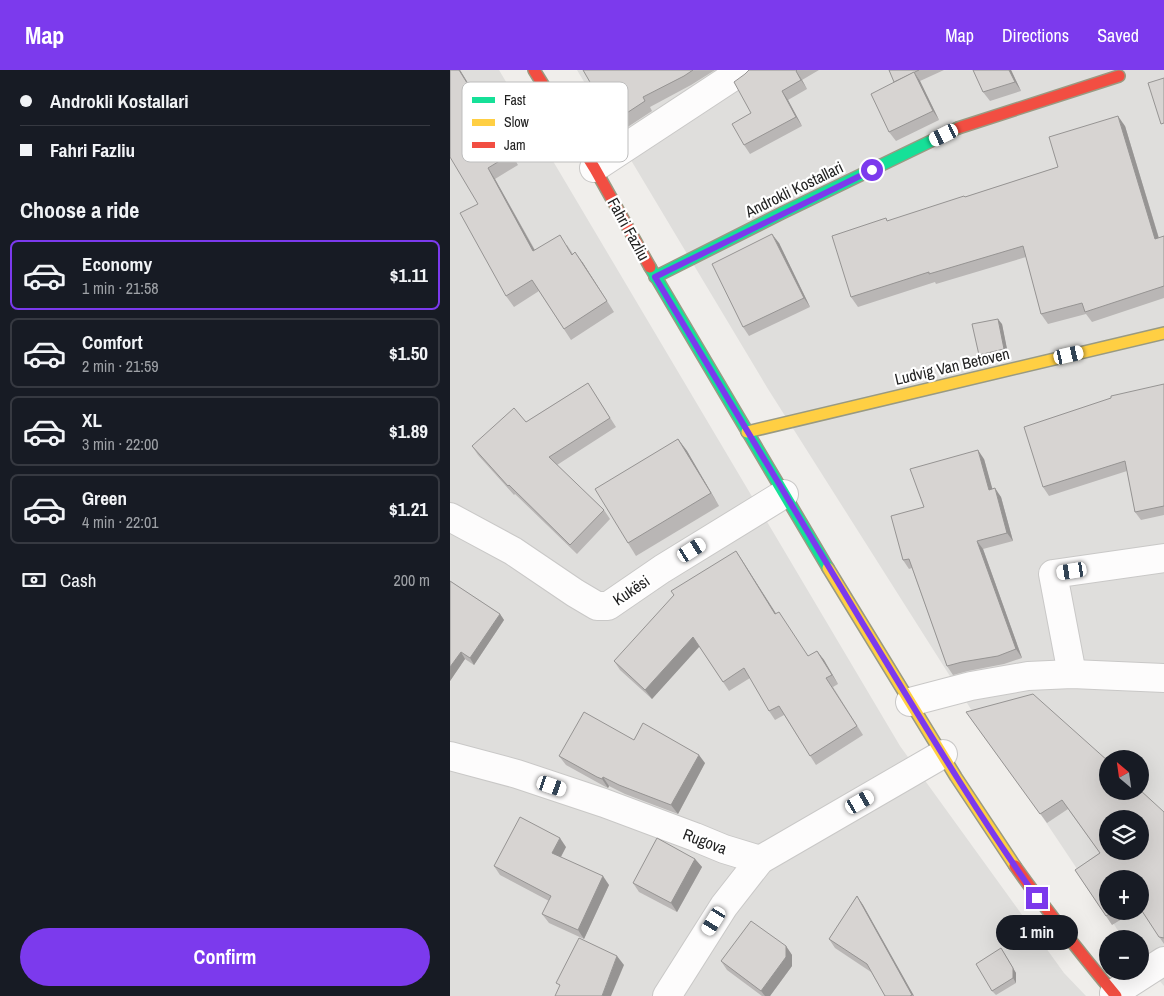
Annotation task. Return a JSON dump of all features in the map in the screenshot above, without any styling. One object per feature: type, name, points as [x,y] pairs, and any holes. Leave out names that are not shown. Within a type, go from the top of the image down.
[{"type":"main road","name":"Fahri Fazliu","points":[[534,70],[541,82]]},
{"type":"main road","name":"Androkli Kostallari","points":[[655,277],[962,126],[1119,76]]},
{"type":"main road","name":"Fahri Fazliu","points":[[590,162],[655,277],[910,702],[1009,859],[1046,911],[1115,995]]},
{"type":"main road","name":"Ludvig Van Betoven","points":[[747,432],[1164,333]]},
{"type":"street","points":[[628,146],[743,70]]},
{"type":"street","points":[[594,168],[603,162]]},
{"type":"street","name":"Kukësi","points":[[450,517],[513,551],[597,606],[608,606],[662,569],[784,494]]},
{"type":"street","points":[[1072,674],[1053,574],[1164,558]]},
{"type":"street","points":[[910,702],[971,686],[1028,676],[1072,674],[1164,678]]},
{"type":"street","points":[[667,996],[724,906],[760,860],[943,754]]},
{"type":"street","name":"Rugova","points":[[450,756],[517,774],[614,807],[724,849],[760,860]]},
{"type":"street","points":[[1115,995],[1164,961]]},
{"type":"shaded area","points":[[450,70],[499,70],[506,82],[462,82],[462,162],[554,162],[900,746],[1064,973],[1086,996],[450,996]]},
{"type":"shaded area","points":[[577,70],[1164,70],[1164,986],[1149,968],[1149,930],[1118,930],[1111,920],[1149,920],[1149,870],[1099,870],[1099,902],[974,714],[768,389],[628,155],[628,82],[584,82]]},
{"type":"building","points":[[450,70],[459,70],[466,82],[462,82],[462,162],[498,162],[488,168],[533,251],[560,235],[572,255],[575,252],[607,301],[564,329],[532,280],[506,296],[460,213],[478,204],[450,157]]},
{"type":"building","points":[[583,70],[693,70],[643,97],[645,101],[628,112],[628,82],[590,82]]},
{"type":"building","points":[[749,70],[797,70],[801,80],[782,91],[796,117],[744,145],[732,124],[751,113],[734,82]]},
{"type":"building","points":[[889,70],[919,70],[894,82]]},
{"type":"building","points":[[973,70],[1009,70],[1015,82],[983,92]]},
{"type":"building","points":[[914,72],[933,111],[889,132],[871,94]]},
{"type":"building","points":[[1164,78],[1164,123],[1161,124],[1148,83]]},
{"type":"building","points":[[1118,116],[1155,239],[1164,236],[1164,286],[1085,312],[1082,303],[1041,314],[1023,246],[929,274],[929,272],[851,297],[832,236],[886,218],[887,221],[1058,167],[1049,137]]},
{"type":"building","points":[[772,234],[804,298],[743,327],[712,264]]},
{"type":"building","points":[[998,319],[1004,349],[979,355],[972,324]]},
{"type":"building","points":[[588,383],[610,418],[549,457],[604,510],[570,545],[508,486],[472,446],[514,408],[526,422]]},
{"type":"building","points":[[1164,384],[1164,506],[1135,512],[1125,461],[1043,487],[1024,427],[1111,398],[1111,396]]},
{"type":"building","points":[[678,439],[711,493],[628,543],[595,489]]},
{"type":"building","points":[[978,450],[989,490],[995,488],[1007,533],[977,541],[1016,649],[998,656],[947,666],[909,559],[903,560],[891,516],[924,507],[910,469]]},
{"type":"building","points":[[736,551],[775,614],[779,612],[808,656],[817,651],[832,675],[826,678],[857,726],[810,756],[779,706],[769,711],[744,668],[723,682],[693,637],[645,690],[614,661],[674,595],[671,591]]},
{"type":"building","points":[[450,581],[500,614],[470,658],[461,652],[450,667]]},
{"type":"building","points":[[1033,694],[1099,753],[1099,800],[1149,800],[1149,798],[1164,812],[1164,938],[1159,937],[1148,920],[1149,870],[1099,870],[1099,906],[1075,870],[1099,854],[1099,860],[1149,860],[1149,810],[1099,810],[1099,852],[1062,800],[1040,814],[966,712]]},
{"type":"building","points":[[584,712],[634,740],[643,723],[699,755],[671,805],[603,777],[602,779],[597,777],[559,756]]},
{"type":"building","points":[[520,817],[560,838],[552,853],[603,876],[578,930],[542,914],[551,896],[494,866]]},
{"type":"building","points":[[657,838],[695,859],[671,903],[633,883]]},
{"type":"building","points":[[857,896],[912,995],[885,996],[867,964],[829,939]]},
{"type":"building","points":[[751,921],[786,946],[786,957],[761,991],[721,961]]},
{"type":"building","points":[[579,938],[617,956],[602,996],[555,996],[560,985],[556,983]]},
{"type":"building","points":[[1001,948],[1013,968],[1013,978],[992,991],[976,964]]},
{"type":"traffic: fast","points":[[655,277],[958,128]]},
{"type":"traffic: fast","points":[[650,267],[828,568]]},
{"type":"traffic: slow","points":[[747,432],[1164,333]]},
{"type":"traffic: slow","points":[[828,568],[956,777],[1015,866]]},
{"type":"traffic: jam","points":[[534,70],[541,82]]},
{"type":"traffic: jam","points":[[958,128],[1119,76]]},
{"type":"traffic: jam","points":[[591,162],[650,267]]},
{"type":"traffic: jam","points":[[1015,866],[1064,932],[1116,996]]},
{"type":"route","points":[[872,170],[655,277],[910,702],[1009,859],[1037,898]]}]
